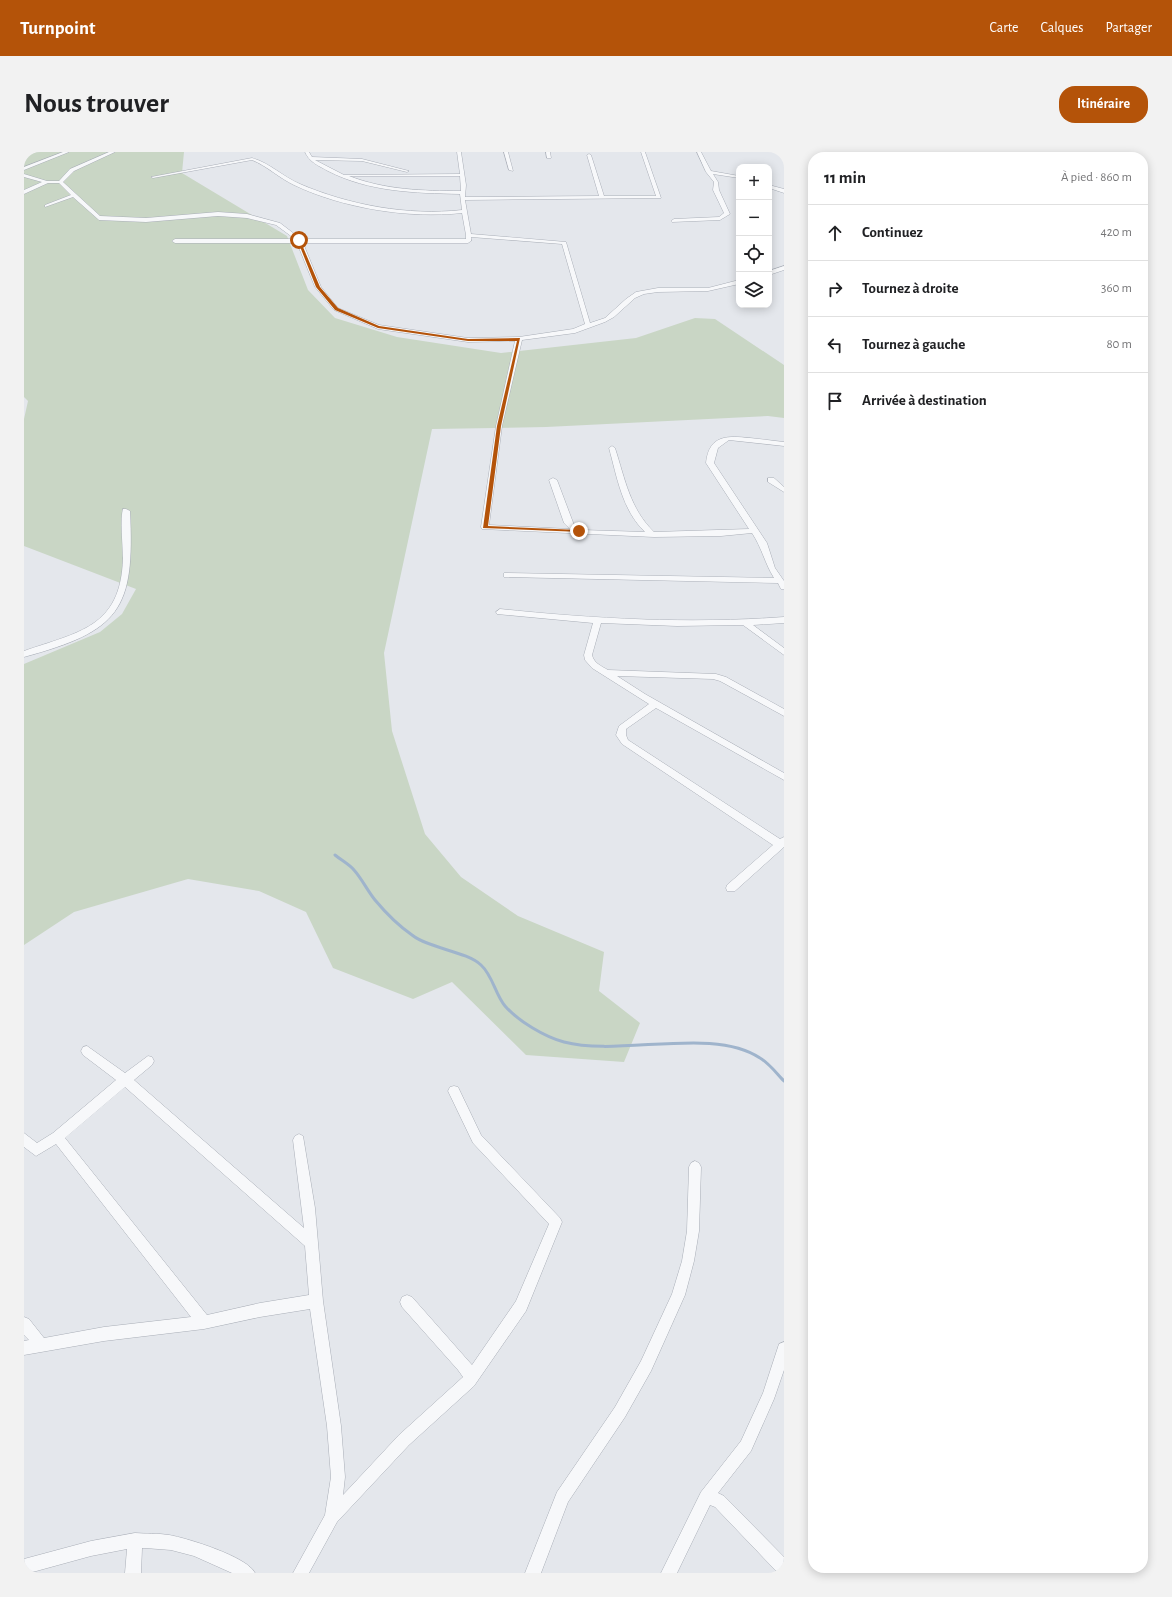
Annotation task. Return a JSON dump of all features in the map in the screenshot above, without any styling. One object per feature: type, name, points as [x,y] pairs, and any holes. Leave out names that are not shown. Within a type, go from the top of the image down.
[{"type":"street","points":[[24,169],[67,152]]},
{"type":"street","points":[[60,182],[72,170],[113,152]]},
{"type":"street","points":[[248,152],[249,159]]},
{"type":"street","points":[[307,152],[310,158],[338,175],[385,188],[416,192],[462,196],[602,198],[659,197],[643,152]]},
{"type":"street","points":[[175,241],[468,241],[469,235],[462,196],[462,175],[459,152]]},
{"type":"street","points":[[506,152],[511,170]]},
{"type":"street","points":[[674,221],[725,216],[727,214],[716,190],[716,182],[708,172],[699,152]]},
{"type":"street","points":[[590,155],[602,198]]},
{"type":"street","points":[[310,158],[362,160],[424,175]]},
{"type":"street","points":[[153,177],[249,159],[260,162],[288,181],[330,198],[409,212],[444,213],[464,211]]},
{"type":"street","points":[[708,172],[736,177]]},
{"type":"street","points":[[24,175],[47,182],[60,182],[99,218],[146,220],[218,214],[247,216],[278,224],[299,240],[318,287],[336,309],[378,327],[468,340],[519,339],[575,331],[607,319],[620,306],[636,294],[683,288],[703,290],[736,283]]},
{"type":"street","points":[[338,175],[462,175]]},
{"type":"street","points":[[24,192],[47,182]]},
{"type":"street","points":[[772,187],[784,191]]},
{"type":"street","points":[[47,206],[74,194]]},
{"type":"street","points":[[469,235],[477,237],[564,243],[588,325]]},
{"type":"street","points":[[772,272],[784,268]]},
{"type":"street","points":[[519,339],[499,426],[485,528],[651,534],[733,533],[754,531]]},
{"type":"street","points":[[782,584],[771,568],[762,543],[710,463],[710,455],[720,442],[729,438],[784,444]]},
{"type":"street","points":[[612,448],[631,509],[646,530],[651,534]]},
{"type":"street","points":[[553,480],[568,523],[571,527],[579,531]]},
{"type":"street","points":[[771,480],[784,490]]},
{"type":"street","points":[[24,654],[88,631],[100,623],[118,600],[124,586],[128,565],[126,511]]},
{"type":"street","points":[[507,575],[782,584]]},
{"type":"street","points":[[500,612],[597,622],[746,623],[784,620]]},
{"type":"street","points":[[597,622],[588,655],[589,660],[606,673],[655,704],[784,777]]},
{"type":"street","points":[[746,623],[784,652]]},
{"type":"street","points":[[606,673],[713,676],[729,682],[784,713]]},
{"type":"street","points":[[655,704],[622,728],[621,735],[626,742],[782,843],[731,888]]},
{"type":"street","points":[[87,1051],[125,1080],[312,1243]]},
{"type":"street","points":[[24,1139],[36,1150],[57,1137],[148,1061]]},
{"type":"street","points":[[301,1573],[332,1517],[404,1440],[469,1381],[521,1306],[556,1222],[477,1139],[454,1091]]},
{"type":"street","points":[[57,1137],[204,1322]]},
{"type":"street","points":[[299,1140],[309,1208],[316,1301],[334,1426],[338,1477],[332,1517]]},
{"type":"street","points":[[533,1573],[562,1497],[620,1412],[646,1366],[678,1295],[688,1261],[693,1231],[695,1167]]},
{"type":"street","points":[[24,1348],[104,1334],[204,1322],[260,1310],[316,1301]]},
{"type":"street","points":[[408,1302],[463,1365],[470,1375],[469,1381]]},
{"type":"street","points":[[24,1324],[41,1345]]},
{"type":"street","points":[[669,1573],[706,1497],[746,1446],[769,1394],[784,1349]]},
{"type":"street","points":[[706,1497],[719,1501],[784,1568]]},
{"type":"street","points":[[134,1573],[135,1541]]},
{"type":"street","points":[[24,1567],[103,1546],[135,1541],[159,1541],[197,1550],[228,1562],[247,1573]]},
{"type":"green space","points":[[24,152],[184,152],[182,173],[287,236],[308,290],[335,318],[397,337],[501,353],[636,338],[695,318],[715,319],[784,365],[784,418],[768,416],[546,427],[432,429],[384,653],[392,731],[425,834],[461,877],[518,916],[604,952],[599,991],[640,1023],[624,1062],[526,1055],[452,982],[413,999],[333,968],[306,912],[259,891],[188,879],[74,912],[24,945],[24,664],[100,632],[122,614],[136,589],[24,546],[24,419],[28,401],[24,397]]},
{"type":"waterway","points":[[335,855],[352,868],[379,905],[392,919],[407,931],[428,944],[466,956],[481,965],[485,969],[499,996],[510,1012],[524,1023],[540,1032],[557,1040],[587,1046],[692,1043],[717,1044],[740,1049],[760,1058],[784,1081]]},
{"type":"route","points":[[299,240],[318,287],[336,309],[378,327],[468,340],[519,339],[499,426],[485,528],[579,531]]}]
